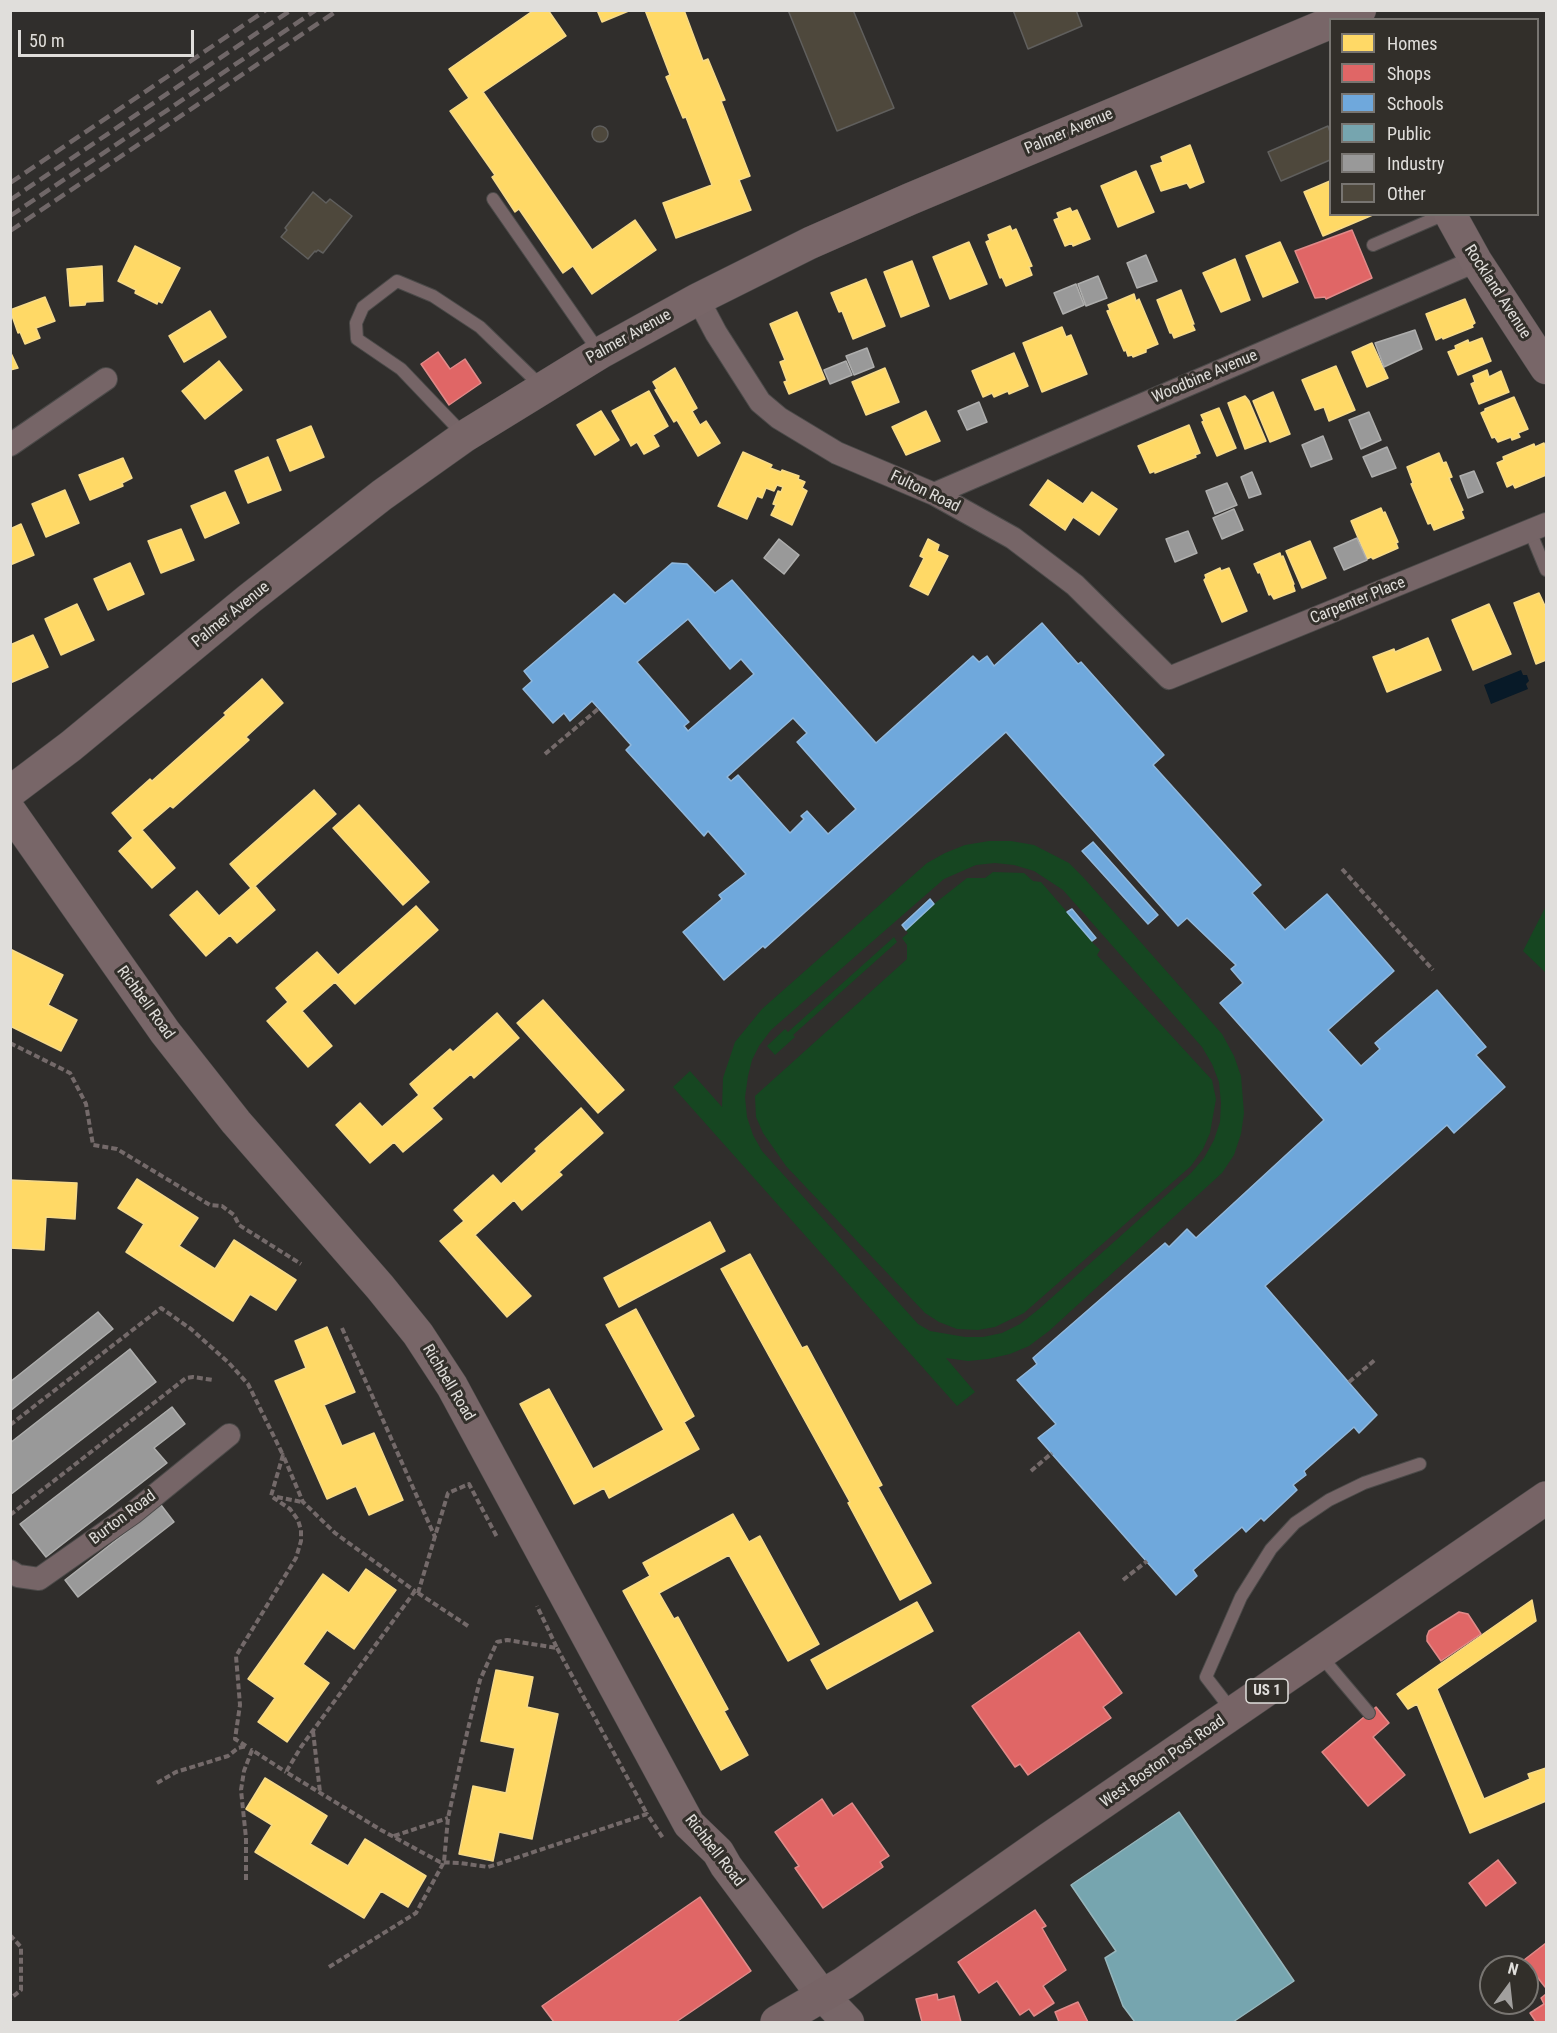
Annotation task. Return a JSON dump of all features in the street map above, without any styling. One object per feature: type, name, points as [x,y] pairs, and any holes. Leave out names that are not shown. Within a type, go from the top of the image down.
[{"type":"main road","name":"West Boston Post Road","points":[[777,2022],[844,1983],[1546,1497]]},
{"type":"street","name":"Palmer Avenue","points":[[10,792],[71,746],[249,599],[381,495],[465,436],[600,353],[698,299],[810,243],[1329,24]]},
{"type":"street","name":"Rockland Avenue","points":[[1448,216],[1546,368]]},
{"type":"street","name":"Woodbine Avenue","points":[[934,494],[1476,261]]},
{"type":"street","name":"Fulton Road","points":[[698,299],[716,333],[760,402],[779,418],[837,453],[934,494],[1012,538],[1075,585],[1169,678]]},
{"type":"street","points":[[10,445],[106,379]]},
{"type":"street","name":"Carpenter Place","points":[[1169,678],[1538,528]]},
{"type":"street","name":"Richbell Road","points":[[10,812],[165,1032],[236,1122],[418,1334],[452,1386],[689,1824],[718,1852],[822,1995],[848,2022]]},
{"type":"street","name":"Burton Road","points":[[10,1571],[18,1576],[39,1579],[133,1513],[229,1435]]},
{"type":"lane","points":[[493,200],[600,353]]},
{"type":"lane","points":[[1372,245],[1442,216]]},
{"type":"lane","points":[[465,436],[401,369],[357,339],[356,323],[363,307],[397,281],[433,296],[480,327],[543,387]]},
{"type":"lane","points":[[1538,528],[1546,570]]},
{"type":"lane","points":[[1233,1713],[1206,1677],[1241,1597],[1271,1549],[1295,1523],[1329,1500],[1364,1483],[1420,1464]]},
{"type":"lane","points":[[1320,1654],[1368,1713]]},
{"type":"path","points":[[545,754],[598,709]]},
{"type":"path","points":[[1342,869],[1432,970]]},
{"type":"path","points":[[10,1043],[70,1073],[86,1104],[93,1145],[117,1149],[210,1205],[222,1206],[234,1215],[239,1225],[301,1264]]},
{"type":"path","points":[[10,1425],[161,1308],[191,1329],[229,1363],[248,1384],[303,1502],[335,1533],[468,1626]]},
{"type":"path","points":[[342,1328],[435,1537]]},
{"type":"path","points":[[1349,1382],[1376,1359]]},
{"type":"path","points":[[10,1515],[186,1378],[213,1380]]},
{"type":"path","points":[[1031,1471],[1052,1454]]},
{"type":"path","points":[[271,1496],[283,1455]]},
{"type":"path","points":[[286,1772],[313,1730],[417,1592],[448,1493],[469,1484],[497,1537]]},
{"type":"path","points":[[271,1496],[303,1502]]},
{"type":"path","points":[[271,1496],[290,1509],[298,1520],[301,1541],[296,1558],[236,1656],[240,1705],[235,1739],[393,1837],[444,1863],[488,1867],[647,1814]]},
{"type":"path","points":[[1123,1580],[1146,1561]]},
{"type":"path","points":[[534,1599],[557,1647],[647,1814],[664,1840]]},
{"type":"path","points":[[329,1967],[416,1913],[444,1863],[448,1818],[480,1680],[497,1642],[507,1640],[557,1647]]},
{"type":"path","points":[[313,1730],[320,1793]]},
{"type":"path","points":[[157,1783],[176,1772],[228,1756],[238,1748],[246,1746]]},
{"type":"path","points":[[246,1880],[246,1830],[241,1790],[244,1771],[252,1750]]},
{"type":"path","points":[[393,1837],[448,1818]]},
{"type":"path","points":[[10,1935],[21,1947],[21,1990],[10,1999]]},
{"type":"green space","points":[[989,841],[1011,841],[1034,845],[1069,863],[1222,1034],[1234,1056],[1241,1076],[1244,1113],[1241,1134],[1234,1155],[1222,1173],[1049,1331],[1029,1346],[1010,1354],[968,1361],[946,1358],[975,1392],[957,1406],[673,1087],[690,1071],[722,1107],[723,1078],[735,1042],[762,1009],[927,863],[965,845]],"holes":[[[995,863],[1014,865],[1034,871],[1063,890],[1202,1047],[1219,1082],[1220,1122],[1214,1140],[1204,1158],[1191,1173],[1039,1309],[1020,1324],[1002,1333],[983,1337],[965,1337],[930,1331],[918,1324],[762,1151],[747,1117],[745,1097],[752,1060],[771,1030],[944,879],[976,865]]]},
{"type":"green space","points":[[993,872],[1024,873],[1033,881],[1041,882],[1067,912],[1072,909],[1096,938],[1092,942],[1100,950],[1097,955],[1212,1080],[1216,1099],[1210,1133],[1203,1149],[1191,1166],[1024,1313],[995,1327],[978,1330],[957,1329],[925,1313],[786,1166],[763,1133],[756,1117],[755,1096],[907,959],[907,945],[902,938],[908,933],[902,925],[930,899],[934,904],[967,878],[985,878]]},
{"type":"green space","points":[[1546,906],[1546,973],[1523,951]]},
{"type":"green space","points":[[894,937],[897,942],[793,1035],[795,1037],[775,1055],[767,1046],[785,1029],[788,1032]]},
{"type":"water","points":[[1521,670],[1523,675],[1527,675],[1528,689],[1491,704],[1484,685]]},
{"type":"building: Homes","points":[[534,10],[548,10],[566,36],[483,92],[592,250],[635,220],[656,250],[592,294],[573,266],[563,273],[519,209],[515,212],[492,177],[495,175],[450,111],[469,98],[449,69]]},
{"type":"building: Homes","points":[[597,10],[631,10],[602,22]]},
{"type":"building: Homes","points":[[645,10],[684,10],[703,61],[708,59],[725,100],[721,101],[750,176],[739,180],[751,210],[676,238],[663,203],[712,185],[686,117],[683,118],[666,77],[670,75]]},
{"type":"building: Homes","points":[[1190,145],[1204,182],[1190,188],[1187,183],[1161,191],[1151,166],[1163,162],[1161,157]]},
{"type":"building: Homes","points":[[1136,171],[1154,212],[1118,227],[1101,186]]},
{"type":"building: Homes","points":[[1329,181],[1329,216],[1370,216],[1323,236],[1304,192]]},
{"type":"building: Homes","points":[[1070,208],[1072,212],[1077,210],[1090,239],[1073,246],[1072,243],[1065,246],[1054,220],[1059,218],[1057,213]]},
{"type":"building: Homes","points":[[1010,226],[1012,231],[1016,229],[1032,266],[1029,267],[1032,275],[1006,286],[1002,277],[1000,278],[986,242],[990,240],[988,235]]},
{"type":"building: Homes","points":[[969,242],[987,284],[950,299],[933,257]]},
{"type":"building: Homes","points":[[1280,242],[1298,282],[1263,297],[1246,256]]},
{"type":"building: Homes","points":[[135,246],[180,268],[162,303],[158,301],[157,304],[135,293],[136,290],[118,281]]},
{"type":"building: Homes","points":[[1235,259],[1250,300],[1221,312],[1203,273]]},
{"type":"building: Homes","points":[[912,261],[929,306],[901,317],[884,272]]},
{"type":"building: Homes","points":[[102,266],[103,301],[70,306],[67,269]]},
{"type":"building: Homes","points":[[866,279],[885,326],[853,339],[842,311],[839,312],[831,293]]},
{"type":"building: Homes","points":[[1181,290],[1195,330],[1174,338],[1157,300]]},
{"type":"building: Homes","points":[[1134,294],[1136,301],[1139,299],[1158,344],[1133,357],[1128,356],[1126,350],[1124,351],[1107,311],[1110,310],[1108,305]]},
{"type":"building: Homes","points":[[45,297],[55,321],[36,328],[40,338],[25,344],[20,332],[18,333],[10,310]]},
{"type":"building: Homes","points":[[1465,299],[1475,323],[1473,327],[1436,340],[1426,314]]},
{"type":"building: Homes","points":[[210,311],[226,337],[184,362],[169,336]]},
{"type":"building: Homes","points":[[797,312],[825,379],[789,394],[780,362],[785,360],[770,324]]},
{"type":"building: Homes","points":[[1062,327],[1066,337],[1071,335],[1087,374],[1042,392],[1023,343]]},
{"type":"building: Homes","points":[[1482,338],[1491,361],[1458,375],[1448,352],[1468,340],[1469,343]]},
{"type":"building: Homes","points":[[1372,343],[1388,378],[1367,387],[1352,352]]},
{"type":"building: Homes","points":[[10,351],[18,368],[10,370]]},
{"type":"building: Homes","points":[[1014,353],[1028,386],[1009,394],[1008,391],[994,397],[992,393],[983,397],[972,371]]},
{"type":"building: Homes","points":[[219,361],[242,390],[205,419],[182,391]]},
{"type":"building: Homes","points":[[1336,366],[1355,410],[1329,421],[1324,407],[1315,410],[1302,380]]},
{"type":"building: Homes","points":[[675,368],[697,408],[692,411],[700,425],[706,421],[720,443],[698,456],[677,420],[674,422],[655,390],[657,389],[653,382]]},
{"type":"building: Homes","points":[[885,368],[899,402],[866,415],[852,382]]},
{"type":"building: Homes","points":[[1487,370],[1489,377],[1501,371],[1509,392],[1479,404],[1471,384],[1475,382],[1473,376]]},
{"type":"building: Homes","points":[[649,391],[668,426],[653,435],[659,446],[644,454],[637,442],[631,446],[612,411]]},
{"type":"building: Homes","points":[[1273,392],[1290,434],[1270,442],[1253,401]]},
{"type":"building: Homes","points":[[1245,396],[1266,441],[1245,449],[1228,403]]},
{"type":"building: Homes","points":[[1514,397],[1528,429],[1518,433],[1520,437],[1512,440],[1511,437],[1498,442],[1495,437],[1492,438],[1481,413],[1485,409]]},
{"type":"building: Homes","points":[[1219,408],[1236,448],[1217,456],[1201,415]]},
{"type":"building: Homes","points":[[601,411],[619,440],[595,455],[577,425]]},
{"type":"building: Homes","points":[[926,411],[940,441],[906,455],[892,427]]},
{"type":"building: Homes","points":[[1189,425],[1200,453],[1195,455],[1196,457],[1150,473],[1138,446]]},
{"type":"building: Homes","points":[[311,426],[324,457],[290,471],[277,440]]},
{"type":"building: Homes","points":[[1544,443],[1546,475],[1515,488],[1513,484],[1507,487],[1497,463],[1504,460],[1503,457],[1534,444],[1535,447]]},
{"type":"building: Homes","points":[[743,452],[772,465],[770,468],[799,476],[798,479],[805,482],[802,488],[807,491],[792,525],[771,515],[776,505],[773,504],[778,491],[781,492],[783,487],[777,485],[774,491],[766,488],[762,498],[757,496],[747,519],[718,506]]},
{"type":"building: Homes","points":[[1439,453],[1443,463],[1446,462],[1452,477],[1449,478],[1463,510],[1461,511],[1464,518],[1434,530],[1431,523],[1428,524],[1411,484],[1413,483],[1407,467]]},
{"type":"building: Homes","points":[[268,457],[281,490],[248,503],[235,471]]},
{"type":"building: Homes","points":[[123,458],[132,478],[122,483],[123,486],[90,500],[79,475]]},
{"type":"building: Homes","points":[[1048,480],[1083,504],[1092,492],[1117,509],[1099,535],[1073,517],[1065,530],[1030,505]]},
{"type":"building: Homes","points":[[65,490],[79,523],[46,537],[32,504]]},
{"type":"building: Homes","points":[[225,492],[239,523],[205,538],[191,506]]},
{"type":"building: Homes","points":[[1381,508],[1398,542],[1396,543],[1398,548],[1373,559],[1371,557],[1367,559],[1351,521]]},
{"type":"building: Homes","points":[[21,524],[34,555],[10,565],[10,529]]},
{"type":"building: Homes","points":[[181,529],[194,560],[161,573],[148,541]]},
{"type":"building: Homes","points":[[928,539],[939,545],[937,551],[948,556],[928,595],[910,586],[924,558],[920,556]]},
{"type":"building: Homes","points":[[1310,541],[1326,578],[1302,588],[1286,551]]},
{"type":"building: Homes","points":[[1280,553],[1295,591],[1274,599],[1271,594],[1269,595],[1260,572],[1258,573],[1254,564]]},
{"type":"building: Homes","points":[[130,563],[144,594],[108,610],[94,579]]},
{"type":"building: Homes","points":[[1220,568],[1221,571],[1229,568],[1247,611],[1222,622],[1204,580],[1205,575]]},
{"type":"building: Homes","points":[[1539,593],[1546,608],[1546,660],[1536,664],[1514,603]]},
{"type":"building: Homes","points":[[77,604],[94,640],[61,655],[45,619]]},
{"type":"building: Homes","points":[[1489,604],[1511,654],[1473,670],[1452,620]]},
{"type":"building: Homes","points":[[33,635],[48,667],[10,683],[10,645]]},
{"type":"building: Homes","points":[[1428,638],[1441,670],[1387,692],[1373,657],[1394,649],[1395,652]]},
{"type":"building: Homes","points":[[262,679],[283,703],[246,737],[249,740],[173,808],[170,806],[142,830],[175,868],[152,888],[119,851],[133,838],[112,813],[150,779],[152,781],[226,715],[224,713]]},
{"type":"building: Homes","points":[[314,790],[336,814],[255,886],[275,910],[237,943],[230,935],[206,956],[170,915],[197,891],[219,916],[251,888],[230,864]]},
{"type":"building: Homes","points":[[359,805],[429,882],[403,905],[333,828]]},
{"type":"building: Homes","points":[[416,906],[438,930],[355,1004],[335,982],[302,1011],[332,1046],[308,1067],[267,1021],[288,1002],[276,988],[317,952],[338,975]]},
{"type":"building: Homes","points":[[10,949],[63,975],[48,1005],[77,1020],[61,1051],[10,1026]]},
{"type":"building: Homes","points":[[543,1000],[624,1090],[598,1113],[517,1023]]},
{"type":"building: Homes","points":[[497,1013],[519,1038],[474,1078],[471,1074],[432,1108],[442,1119],[403,1152],[394,1142],[370,1163],[336,1125],[360,1103],[382,1127],[419,1095],[410,1084],[450,1049],[453,1052]]},
{"type":"building: Homes","points":[[581,1108],[603,1133],[559,1172],[562,1175],[522,1210],[514,1200],[475,1235],[531,1296],[507,1317],[440,1241],[464,1221],[454,1210],[493,1175],[501,1184],[537,1151],[535,1149]]},
{"type":"building: Homes","points":[[137,1179],[198,1218],[179,1246],[215,1269],[234,1240],[296,1280],[276,1310],[250,1294],[233,1321],[126,1252],[144,1224],[118,1208]]},
{"type":"building: Homes","points":[[10,1180],[77,1183],[75,1219],[46,1217],[44,1250],[10,1248]]},
{"type":"building: Homes","points":[[710,1222],[725,1251],[619,1307],[604,1278]]},
{"type":"building: Homes","points":[[750,1254],[802,1348],[807,1346],[882,1485],[878,1487],[931,1583],[900,1600],[848,1503],[850,1502],[721,1269]]},
{"type":"building: Homes","points":[[636,1309],[694,1416],[684,1422],[699,1449],[609,1498],[604,1488],[574,1504],[520,1404],[549,1389],[593,1469],[664,1430],[606,1325]]},
{"type":"building: Homes","points":[[327,1327],[355,1392],[324,1405],[342,1446],[374,1433],[403,1500],[369,1515],[356,1486],[327,1499],[275,1381],[306,1368],[295,1341]]},
{"type":"building: Homes","points":[[733,1514],[749,1542],[760,1536],[819,1644],[788,1661],[729,1555],[659,1593],[674,1619],[678,1617],[728,1709],[724,1711],[748,1755],[721,1770],[623,1591],[650,1576],[643,1563]]},
{"type":"building: Homes","points":[[366,1569],[396,1590],[354,1649],[327,1630],[303,1664],[329,1683],[287,1742],[258,1722],[275,1698],[248,1679],[323,1574],[349,1593]]},
{"type":"building: Homes","points":[[1532,1600],[1536,1621],[1437,1689],[1484,1799],[1530,1779],[1528,1774],[1546,1768],[1546,1801],[1470,1833],[1417,1704],[1408,1709],[1397,1694]]},
{"type":"building: Homes","points":[[917,1602],[933,1631],[827,1689],[811,1660]]},
{"type":"building: Homes","points":[[496,1670],[533,1677],[527,1707],[558,1714],[532,1839],[499,1832],[493,1861],[459,1854],[473,1786],[506,1793],[515,1748],[481,1741]]},
{"type":"building: Homes","points":[[265,1778],[327,1816],[310,1844],[348,1866],[365,1839],[426,1876],[408,1907],[381,1891],[364,1918],[255,1852],[272,1825],[246,1809]]},
{"type":"building: Shops","points":[[1352,230],[1372,278],[1326,299],[1325,297],[1315,298],[1295,251]]},
{"type":"building: Shops","points":[[438,352],[450,369],[465,359],[481,383],[449,405],[421,364]]},
{"type":"building: Shops","points":[[1459,1612],[1468,1614],[1481,1634],[1441,1661],[1427,1641],[1427,1636],[1429,1631]]},
{"type":"building: Shops","points":[[1079,1632],[1122,1693],[1103,1707],[1111,1718],[1028,1775],[1020,1764],[1015,1767],[972,1706]]},
{"type":"building: Shops","points":[[1376,1707],[1389,1723],[1373,1737],[1405,1775],[1368,1806],[1322,1752]]},
{"type":"building: Shops","points":[[822,1799],[833,1816],[852,1803],[889,1856],[880,1862],[883,1867],[823,1908],[795,1868],[799,1866],[775,1832]]},
{"type":"building: Shops","points":[[1498,1860],[1516,1883],[1486,1906],[1469,1883]]},
{"type":"building: Shops","points":[[700,1897],[751,1971],[676,2022],[554,2022],[542,2006]]},
{"type":"building: Shops","points":[[1035,1910],[1046,1926],[1042,1928],[1066,1970],[1043,1986],[1054,2003],[1034,2016],[1029,2009],[1020,2015],[997,1981],[979,1993],[958,1962]]},
{"type":"building: Shops","points":[[1546,1943],[1545,1987],[1539,1979],[1539,1955],[1530,1955]]},
{"type":"building: Shops","points":[[937,1994],[938,2000],[954,1996],[961,2022],[922,2022],[916,1999]]},
{"type":"building: Shops","points":[[1546,1994],[1546,2022],[1536,2022],[1531,2015],[1539,2015],[1539,2007],[1544,2004],[1541,1998]]},
{"type":"building: Shops","points":[[1078,2002],[1088,2022],[1059,2022],[1055,2012]]},
{"type":"building: Schools","points":[[672,563],[687,564],[715,593],[732,580],[876,743],[973,656],[979,662],[987,656],[994,666],[1042,623],[1078,664],[1081,662],[1164,755],[1153,765],[1261,885],[1252,893],[1285,930],[1327,894],[1394,971],[1328,1030],[1361,1066],[1380,1049],[1375,1043],[1437,990],[1486,1047],[1476,1055],[1505,1087],[1454,1133],[1447,1125],[1265,1286],[1377,1415],[1359,1433],[1354,1427],[1304,1471],[1306,1475],[1293,1485],[1297,1490],[1264,1521],[1261,1518],[1246,1532],[1242,1527],[1193,1570],[1197,1576],[1176,1595],[1038,1438],[1056,1424],[1017,1380],[1037,1364],[1033,1358],[1165,1243],[1169,1247],[1187,1229],[1196,1238],[1324,1120],[1220,1003],[1243,983],[1231,969],[1236,965],[1187,918],[1178,926],[1006,732],[765,948],[763,946],[724,980],[683,932],[722,899],[719,895],[746,874],[708,831],[704,836],[626,750],[631,745],[592,701],[570,721],[564,713],[553,723],[523,689],[532,681],[524,671],[614,594],[625,604]],"holes":[[[688,619],[730,669],[741,659],[754,674],[688,731],[684,726],[689,722],[637,662]],[[793,718],[807,733],[797,742],[856,809],[828,834],[807,811],[801,816],[804,819],[790,833],[738,775],[731,781],[727,777]]]},
{"type":"building: Schools","points":[[1093,842],[1158,915],[1148,924],[1082,851]]},
{"type":"building: Schools","points":[[930,899],[934,904],[906,930],[902,925]]},
{"type":"building: Schools","points":[[1072,909],[1096,938],[1092,941],[1067,912]]},
{"type":"building: Public","points":[[1179,1812],[1294,1981],[1233,2022],[1135,2022],[1123,2006],[1105,1958],[1116,1951],[1071,1885]]},
{"type":"building: Industry","points":[[1146,255],[1157,281],[1137,288],[1127,263]]},
{"type":"building: Industry","points":[[1098,276],[1107,298],[1086,306],[1078,284]]},
{"type":"building: Industry","points":[[1076,284],[1084,305],[1063,314],[1054,293]]},
{"type":"building: Industry","points":[[1415,330],[1422,349],[1384,367],[1375,343]]},
{"type":"building: Industry","points":[[867,348],[874,367],[854,375],[846,356]]},
{"type":"building: Industry","points":[[846,361],[852,375],[830,384],[824,370]]},
{"type":"building: Industry","points":[[979,402],[987,422],[967,430],[958,411]]},
{"type":"building: Industry","points":[[1369,412],[1381,440],[1361,449],[1349,420]]},
{"type":"building: Industry","points":[[1323,436],[1332,459],[1311,467],[1302,445]]},
{"type":"building: Industry","points":[[1387,447],[1396,468],[1372,477],[1363,457]]},
{"type":"building: Industry","points":[[1474,471],[1483,492],[1468,498],[1460,476]]},
{"type":"building: Industry","points":[[1252,472],[1261,494],[1249,498],[1241,477]]},
{"type":"building: Industry","points":[[1227,483],[1237,505],[1215,514],[1206,491]]},
{"type":"building: Industry","points":[[1234,509],[1243,530],[1222,539],[1213,518]]},
{"type":"building: Industry","points":[[1188,531],[1197,553],[1175,562],[1166,539]]},
{"type":"building: Industry","points":[[1357,538],[1367,560],[1344,570],[1334,548]]},
{"type":"building: Industry","points":[[779,539],[799,555],[784,574],[764,558]]},
{"type":"building: Industry","points":[[98,1312],[113,1329],[10,1411],[10,1382]]},
{"type":"building: Industry","points":[[130,1349],[156,1382],[10,1495],[10,1443]]},
{"type":"building: Industry","points":[[172,1407],[185,1424],[154,1448],[167,1463],[46,1557],[20,1524]]},
{"type":"building: Industry","points":[[161,1505],[174,1522],[78,1597],[65,1580]]},
{"type":"building: Other","points":[[788,10],[853,10],[894,108],[837,131]]},
{"type":"building: Other","points":[[1013,10],[1076,10],[1082,26],[1028,49]]},
{"type":"building: Other","points":[[600,126],[606,128],[608,134],[606,140],[600,142],[594,140],[592,134],[594,128]]},
{"type":"building: Other","points":[[1328,126],[1329,160],[1281,181],[1268,152]]},
{"type":"building: Other","points":[[313,192],[326,203],[330,199],[352,216],[323,253],[315,251],[308,259],[281,237],[287,230],[285,228]]},
{"type":"railway","points":[[10,183],[266,10]]},
{"type":"railway","points":[[10,200],[291,10]]},
{"type":"railway","points":[[10,216],[316,10]]},
{"type":"railway","points":[[10,231],[338,10]]}]
